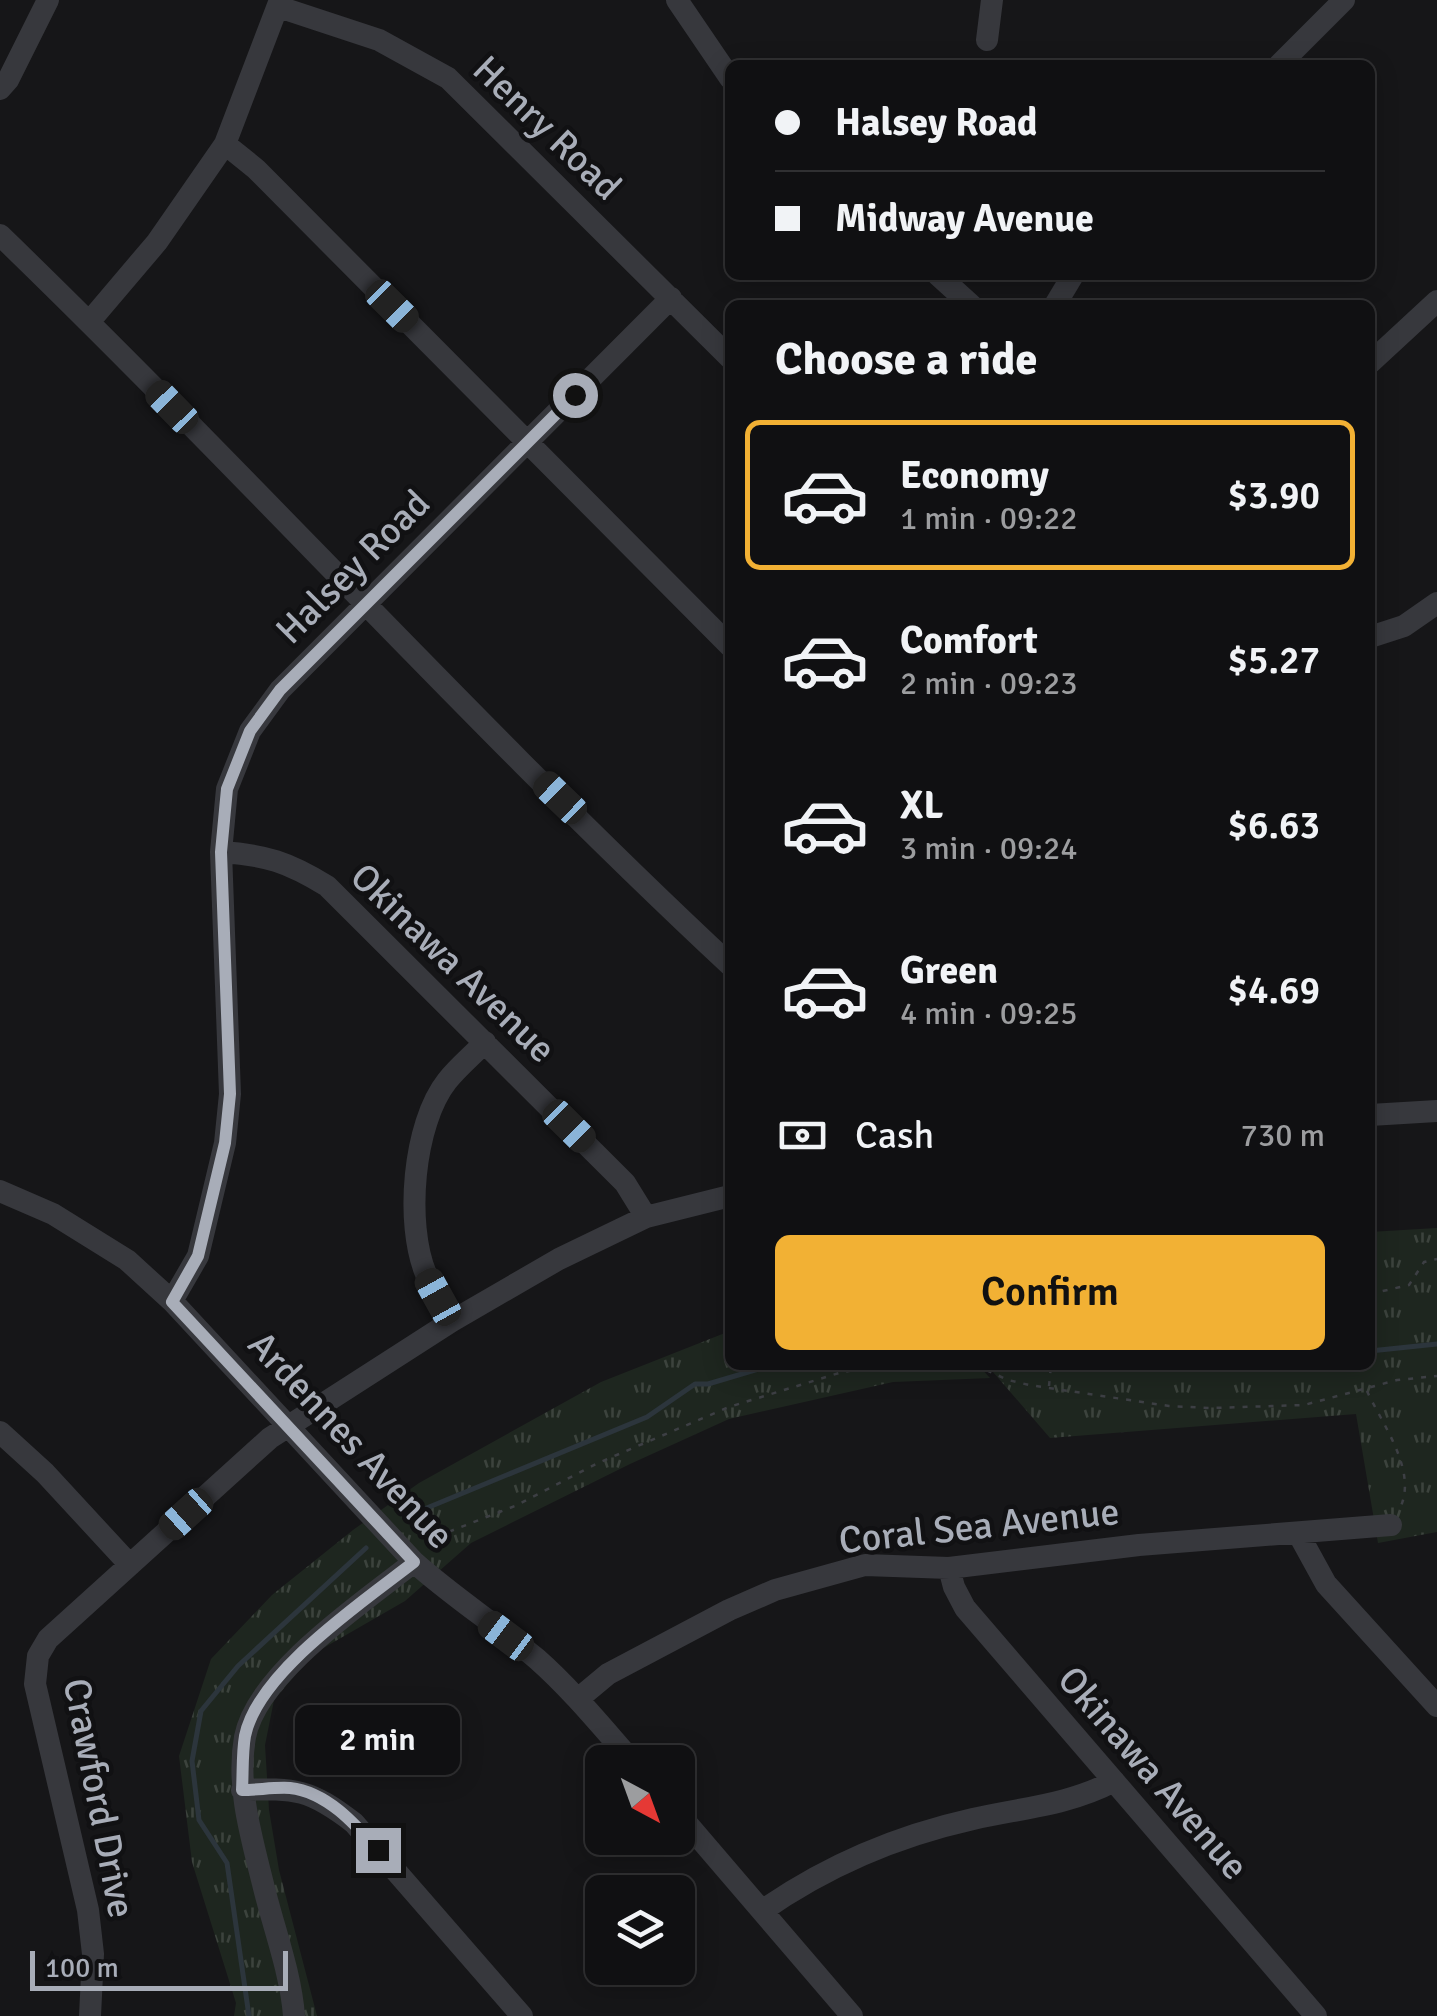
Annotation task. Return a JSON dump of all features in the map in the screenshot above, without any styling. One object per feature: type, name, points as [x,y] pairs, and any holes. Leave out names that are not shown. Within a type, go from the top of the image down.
[{"type":"street","points":[[0,89],[48,0]]},
{"type":"street","points":[[677,0],[725,71]]},
{"type":"street","points":[[987,40],[992,0]]},
{"type":"street","points":[[1284,60],[1340,1]]},
{"type":"street","points":[[90,322],[157,242],[225,144],[279,4]]},
{"type":"street","name":"Henry Road","points":[[279,4],[378,40],[448,78],[725,353]]},
{"type":"street","points":[[225,144],[256,169],[725,641]]},
{"type":"street","points":[[0,235],[90,322],[364,606],[725,960]]},
{"type":"street","points":[[944,280],[966,300]]},
{"type":"street","name":"Halsey Road","points":[[172,1302],[198,1256],[225,1143],[230,1094],[221,852],[227,789],[250,731],[280,690],[670,298]]},
{"type":"street","points":[[1375,358],[1437,301]]},
{"type":"street","points":[[1375,635],[1404,626],[1437,604]]},
{"type":"street","name":"Okinawa Avenue","points":[[221,852],[259,854],[289,863],[327,886],[625,1183],[646,1217]]},
{"type":"street","points":[[452,1322],[425,1273],[414,1224],[421,1138],[427,1115],[446,1082],[485,1042]]},
{"type":"street","points":[[1375,1114],[1437,1111]]},
{"type":"street","name":"Ardennes Avenue","points":[[0,1191],[53,1214],[127,1260],[172,1302],[414,1562],[446,1591],[536,1658],[618,1745]]},
{"type":"street","name":"Crawford Drive","points":[[90,2016],[93,1954],[88,1910],[35,1684],[38,1656],[48,1639],[270,1438],[559,1259],[646,1217],[725,1197]]},
{"type":"street","points":[[0,1432],[46,1473],[130,1566]]},
{"type":"street","name":"Coral Sea Avenue","points":[[578,1699],[608,1674],[729,1610],[775,1590],[866,1565],[949,1568],[1139,1545],[1391,1525]]},
{"type":"street","points":[[1298,1533],[1326,1584],[1437,1706]]},
{"type":"street","points":[[294,2016],[242,1790],[245,1734],[258,1706],[280,1676],[318,1638],[414,1562]]},
{"type":"street","name":"Okinawa Avenue","points":[[949,1568],[965,1608],[1316,2016]]},
{"type":"street","points":[[762,1911],[805,1881],[881,1846],[970,1820],[1083,1797],[1114,1781]]},
{"type":"street","points":[[242,1790],[292,1788],[326,1801],[354,1823],[522,2016]]},
{"type":"street","points":[[695,1834],[852,2016]]},
{"type":"path","points":[[1375,1293],[1409,1285],[1424,1262],[1437,1259]]},
{"type":"path","points":[[986,1370],[1008,1380],[1049,1387],[1169,1406],[1210,1408],[1304,1405],[1396,1380],[1437,1376]]},
{"type":"path","points":[[1049,1387],[1051,1370]]},
{"type":"path","points":[[1366,1390],[1406,1481],[1406,1496],[1391,1525]]},
{"type":"green space","points":[[1437,1228],[1437,1532],[1378,1543],[1356,1414],[1050,1438],[991,1370],[1375,1370],[1375,1232]]},
{"type":"green space","points":[[725,1333],[725,1370],[983,1370],[990,1378],[893,1382],[729,1419],[471,1543],[405,1601],[313,1654],[274,1700],[265,1745],[269,1810],[279,1870],[317,2016],[234,2016],[236,2003],[192,1862],[179,1756],[211,1659],[272,1595],[419,1483],[601,1382]]},
{"type":"waterway","points":[[1375,1350],[1437,1344]]},
{"type":"waterway","points":[[405,1517],[647,1417],[695,1384],[755,1370]]},
{"type":"waterway","points":[[249,2016],[227,1863],[199,1820],[192,1761],[201,1711],[238,1666],[366,1548]]},
{"type":"route","points":[[378,1850],[354,1823],[326,1801],[292,1788],[242,1790],[245,1734],[258,1706],[280,1676],[318,1638],[414,1562],[172,1302],[198,1256],[225,1143],[230,1094],[221,852],[227,789],[250,731],[280,690],[575,395]]}]
